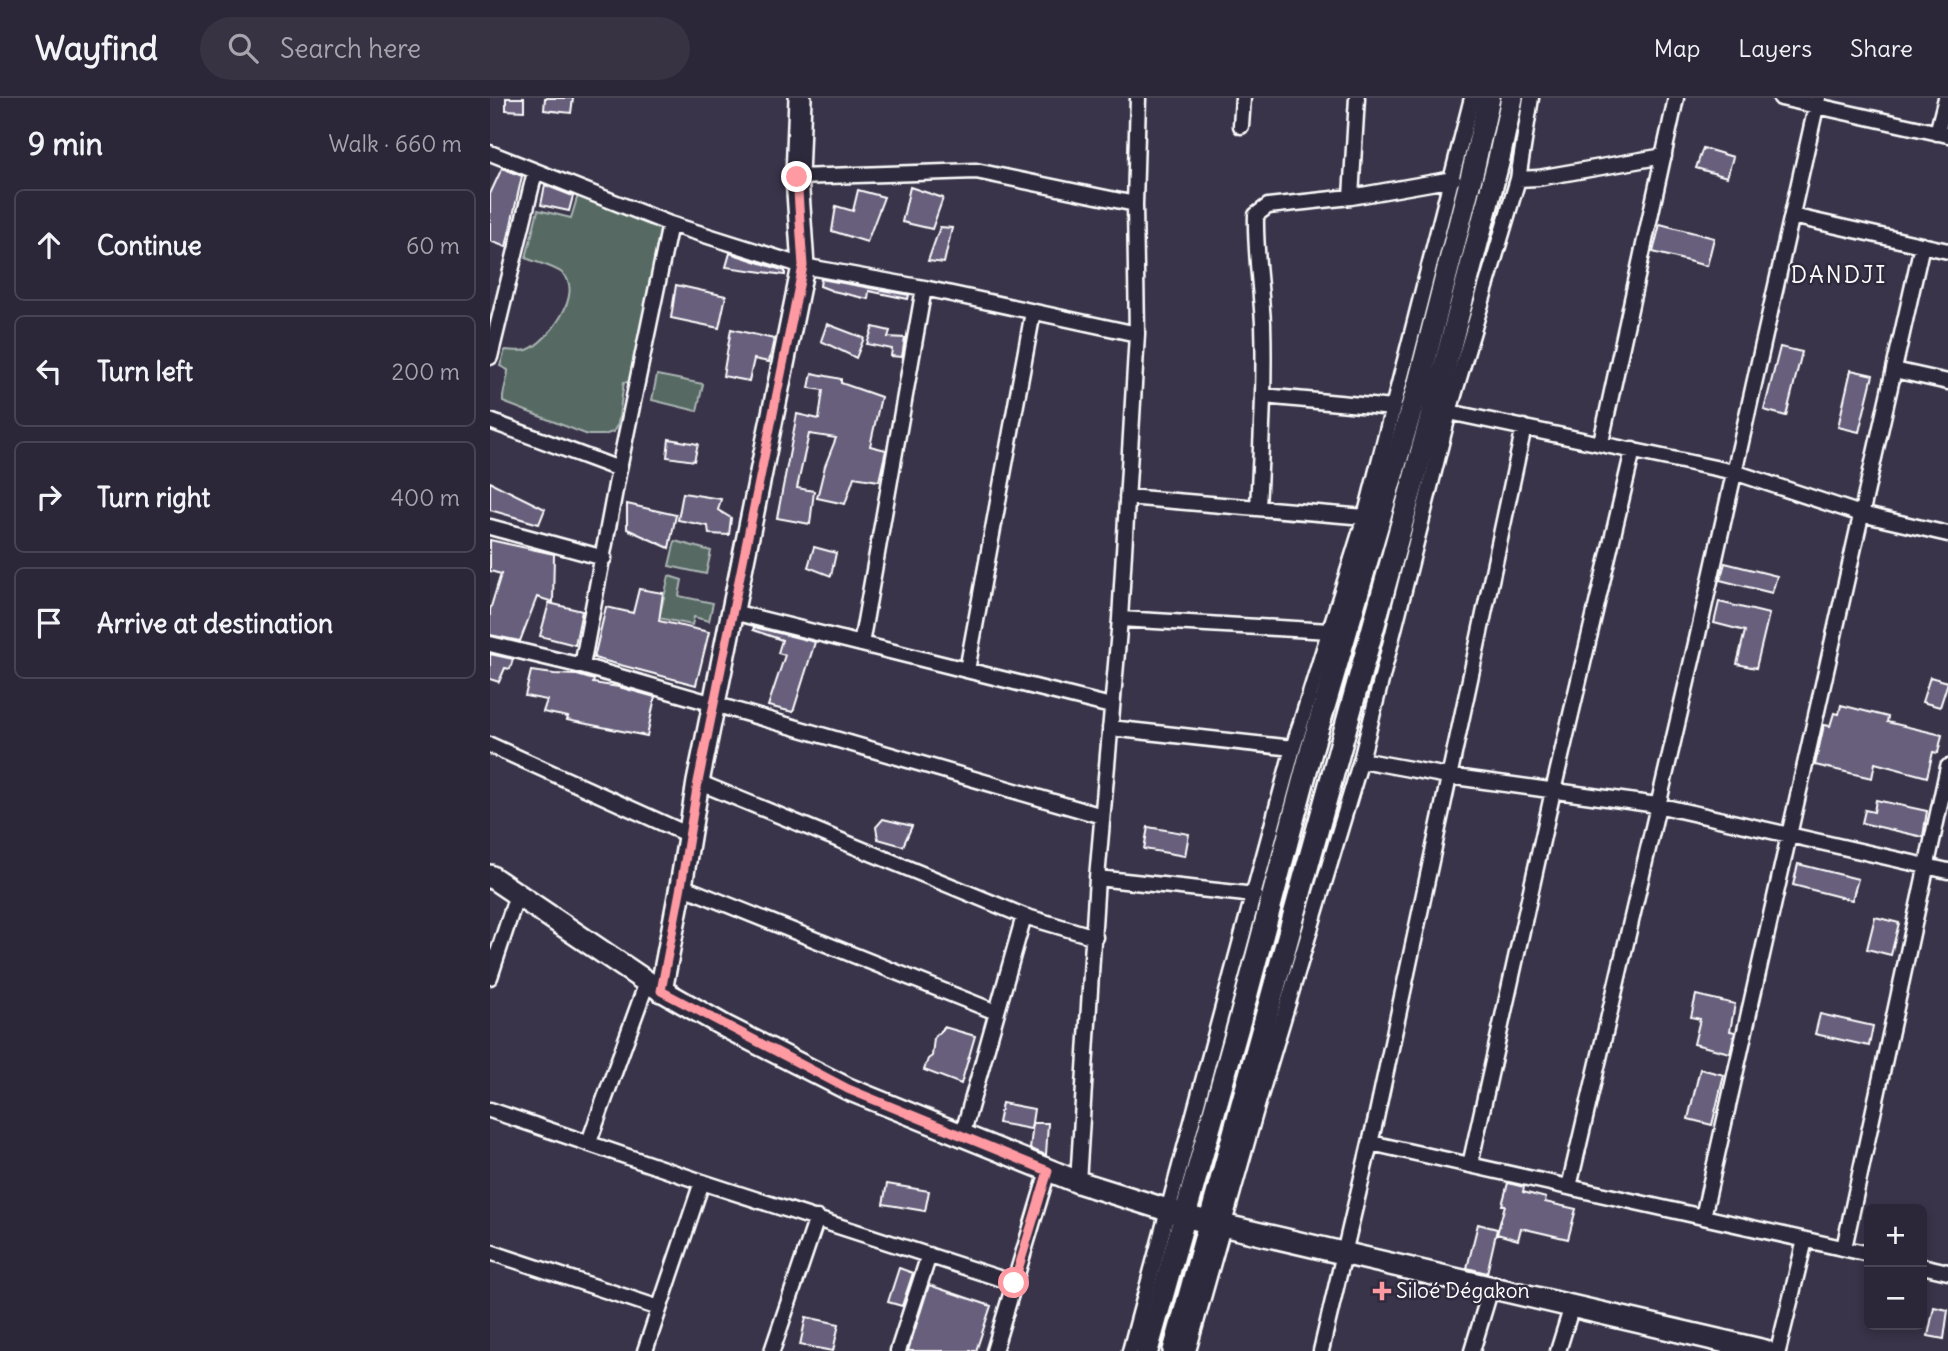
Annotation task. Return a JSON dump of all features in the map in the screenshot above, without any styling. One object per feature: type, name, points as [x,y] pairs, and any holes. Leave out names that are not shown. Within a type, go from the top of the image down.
[{"type":"street","points":[[589,1142],[654,986],[681,886],[713,705],[803,266],[797,177],[800,98]]},
{"type":"street","points":[[1078,1182],[1097,878],[1120,619],[1137,334],[1135,204],[1138,98]]},
{"type":"street","points":[[1241,126],[1243,98]]},
{"type":"street","points":[[1351,197],[1357,98]]},
{"type":"street","points":[[1147,1351],[1176,1214],[1293,748],[1365,517],[1472,98]]},
{"type":"street","points":[[1130,1351],[1241,1016],[1312,748],[1417,390],[1489,98]]},
{"type":"street","points":[[1188,1351],[1217,1224],[1435,405],[1498,163],[1512,98]]},
{"type":"street","points":[[1174,1351],[1256,1106],[1361,760],[1449,412],[1518,179],[1531,98]]},
{"type":"street","points":[[1601,442],[1676,98]]},
{"type":"street","points":[[1781,98],[1816,102],[1943,134],[1947,98]]},
{"type":"street","points":[[1569,1187],[1734,472],[1816,102]]},
{"type":"street","points":[[490,153],[670,225],[803,266],[924,288],[1137,334]]},
{"type":"street","points":[[1518,179],[1538,178],[1664,156]]},
{"type":"street","points":[[797,177],[976,171],[1135,204]]},
{"type":"street","points":[[490,357],[496,301],[535,172]]},
{"type":"street","points":[[1258,508],[1263,323],[1255,236],[1256,215],[1268,206],[1351,197],[1453,179]]},
{"type":"street","points":[[1792,216],[1948,251]]},
{"type":"street","points":[[582,666],[619,469],[670,225]]},
{"type":"street","points":[[1703,1217],[1922,245]]},
{"type":"street","points":[[861,644],[924,288]]},
{"type":"street","points":[[967,670],[1033,312]]},
{"type":"street","points":[[1894,370],[1948,382]]},
{"type":"street","points":[[1263,396],[1392,408]]},
{"type":"street","points":[[1449,412],[1734,472],[1861,513],[1948,534]]},
{"type":"street","points":[[490,421],[619,469]]},
{"type":"street","points":[[1321,1351],[1370,1143],[1524,427]]},
{"type":"street","points":[[1470,1165],[1553,791],[1633,450]]},
{"type":"street","points":[[1127,497],[1365,517]]},
{"type":"street","points":[[490,527],[604,558]]},
{"type":"street","points":[[733,612],[1111,706]]},
{"type":"street","points":[[1120,619],[1330,631]]},
{"type":"street","points":[[490,644],[582,666],[1102,816]]},
{"type":"street","points":[[1110,728],[1293,748]]},
{"type":"street","points":[[490,745],[689,835]]},
{"type":"street","points":[[1361,760],[1448,776],[1657,805],[1948,871]]},
{"type":"street","points":[[1844,1248],[1948,767]]},
{"type":"street","points":[[698,782],[1024,916],[1095,937]]},
{"type":"street","points":[[490,876],[654,986],[848,1089],[1048,1171],[1176,1214],[1572,1306],[1691,1343],[1765,1351]]},
{"type":"street","points":[[1097,878],[1255,895]]},
{"type":"street","points":[[681,886],[996,1012]]},
{"type":"street","points":[[490,977],[517,895]]},
{"type":"street","points":[[961,1136],[1024,916]]},
{"type":"street","points":[[490,1110],[1014,1283]]},
{"type":"street","points":[[1370,1143],[1864,1253]]},
{"type":"street","points":[[994,1351],[1048,1171]]},
{"type":"street","points":[[645,1351],[702,1182]]},
{"type":"street","points":[[772,1351],[817,1218]]},
{"type":"street","points":[[1778,1351],[1805,1240]]},
{"type":"street","points":[[490,1252],[659,1308]]},
{"type":"street","points":[[898,1351],[929,1255]]},
{"type":"street","points":[[1926,1267],[1948,1272]]},
{"type":"street","points":[[1472,1351],[1491,1288]]},
{"type":"street","points":[[1558,1351],[1572,1306]]},
{"type":"green space","points":[[578,195],[662,220],[631,383],[624,382],[618,424],[613,432],[604,435],[588,435],[503,402],[508,370],[500,366],[505,350],[527,350],[535,345],[553,328],[567,304],[568,281],[562,273],[526,258],[538,210],[571,218]]},
{"type":"green space","points":[[657,375],[703,384],[697,411],[652,400]]},
{"type":"green space","points":[[675,541],[711,551],[706,574],[669,566]]},
{"type":"green space","points":[[669,576],[682,580],[679,596],[713,603],[709,621],[694,617],[692,625],[659,618]]},
{"type":"building","points":[[506,98],[524,98],[524,111],[506,110]]},
{"type":"building","points":[[545,98],[573,98],[571,113],[544,110]]},
{"type":"building","points":[[1703,148],[1733,157],[1727,177],[1696,168]]},
{"type":"building","points":[[502,168],[522,176],[506,247],[490,241],[490,194]]},
{"type":"building","points":[[545,185],[573,196],[569,211],[541,205]]},
{"type":"building","points":[[910,187],[943,198],[932,229],[902,222]]},
{"type":"building","points":[[858,190],[884,197],[867,242],[832,231],[836,206],[853,211]]},
{"type":"building","points":[[1660,224],[1714,238],[1707,266],[1653,252]]},
{"type":"building","points":[[940,227],[952,228],[944,263],[928,261]]},
{"type":"building","points":[[730,253],[785,271],[785,275],[726,267]]},
{"type":"building","points":[[821,279],[909,295],[908,299],[869,291],[868,299],[820,286]]},
{"type":"building","points":[[676,285],[726,296],[719,328],[671,318]]},
{"type":"building","points":[[827,324],[864,338],[856,358],[821,341]]},
{"type":"building","points":[[873,327],[890,331],[888,337],[905,338],[902,357],[891,356],[892,349],[867,344]]},
{"type":"building","points":[[731,329],[774,339],[769,362],[754,359],[749,381],[723,376]]},
{"type":"building","points":[[1780,347],[1802,352],[1786,416],[1764,410]]},
{"type":"building","points":[[1851,370],[1873,375],[1859,432],[1838,427]]},
{"type":"building","points":[[812,373],[841,379],[841,383],[881,397],[870,446],[886,450],[879,481],[854,477],[845,504],[817,498],[836,438],[809,434],[797,488],[814,491],[810,524],[777,518],[797,414],[819,419],[823,390],[809,388]]},
{"type":"building","points":[[669,439],[698,444],[694,461],[667,457]]},
{"type":"building","points":[[490,482],[545,509],[539,524],[490,510]]},
{"type":"building","points":[[683,493],[721,499],[718,510],[731,518],[729,535],[709,534],[708,526],[678,520]]},
{"type":"building","points":[[627,504],[676,515],[669,548],[627,529]]},
{"type":"building","points":[[490,540],[554,554],[553,602],[537,597],[520,641],[490,635],[490,610],[501,574],[490,571]]},
{"type":"building","points":[[814,547],[836,553],[831,576],[808,567]]},
{"type":"building","points":[[1725,563],[1777,576],[1772,593],[1720,580]]},
{"type":"building","points":[[639,589],[663,593],[659,621],[709,632],[696,685],[594,658],[606,607],[633,613]]},
{"type":"building","points":[[1719,602],[1769,614],[1756,668],[1737,664],[1745,631],[1714,623]]},
{"type":"building","points":[[549,603],[582,611],[575,645],[540,636]]},
{"type":"building","points":[[754,627],[815,642],[793,712],[768,706],[785,655],[778,653],[782,640],[753,630]]},
{"type":"building","points":[[490,654],[513,659],[510,669],[505,668],[499,682],[490,679]]},
{"type":"building","points":[[531,671],[577,675],[594,680],[593,683],[655,697],[647,736],[567,720],[568,717],[543,712],[547,700],[525,696]]},
{"type":"building","points":[[1930,677],[1948,682],[1940,707],[1922,702]]},
{"type":"building","points":[[1841,705],[1888,717],[1887,722],[1942,735],[1938,753],[1933,752],[1927,777],[1875,763],[1872,778],[1815,765],[1824,725],[1830,726],[1834,713],[1839,714]]},
{"type":"building","points":[[1876,800],[1927,811],[1923,837],[1862,823],[1865,810],[1874,812]]},
{"type":"building","points":[[883,819],[912,826],[903,846],[878,839],[876,827]]},
{"type":"building","points":[[1148,827],[1189,834],[1185,856],[1144,849]]},
{"type":"building","points":[[1798,864],[1858,879],[1852,900],[1793,885]]},
{"type":"building","points":[[1875,917],[1899,923],[1891,955],[1867,949]]},
{"type":"building","points":[[1696,995],[1735,1004],[1730,1031],[1735,1032],[1730,1053],[1694,1044],[1700,1019],[1691,1017]]},
{"type":"building","points":[[1820,1014],[1873,1026],[1869,1046],[1815,1034]]},
{"type":"building","points":[[944,1027],[975,1036],[961,1084],[924,1070],[932,1056],[934,1038]]},
{"type":"building","points":[[1700,1069],[1724,1075],[1712,1125],[1688,1119]]},
{"type":"building","points":[[1002,1103],[1034,1109],[1031,1129],[998,1123]]},
{"type":"building","points":[[1033,1123],[1048,1123],[1046,1155],[1030,1149]]},
{"type":"building","points":[[1508,1183],[1524,1187],[1523,1192],[1546,1198],[1545,1202],[1576,1209],[1568,1239],[1521,1228],[1518,1240],[1497,1234]]},
{"type":"building","points":[[887,1184],[929,1191],[925,1211],[883,1204]]},
{"type":"building","points":[[1478,1224],[1497,1229],[1487,1273],[1467,1268]]},
{"type":"building","points":[[899,1268],[913,1273],[902,1306],[888,1302]]},
{"type":"building","points":[[929,1285],[991,1306],[976,1351],[908,1351]]},
{"type":"building","points":[[1934,1307],[1948,1310],[1944,1339],[1928,1336]]},
{"type":"building","points":[[806,1317],[839,1324],[833,1351],[800,1345]]},
{"type":"place","name":"Siloé Dégakon","points":[[1382,1291]]},
{"type":"district","name":"DANDJI","points":[[1839,275]]},
{"type":"route","points":[[797,177],[803,266],[713,705],[661,991],[848,1089],[1048,1171],[1014,1283]]}]
